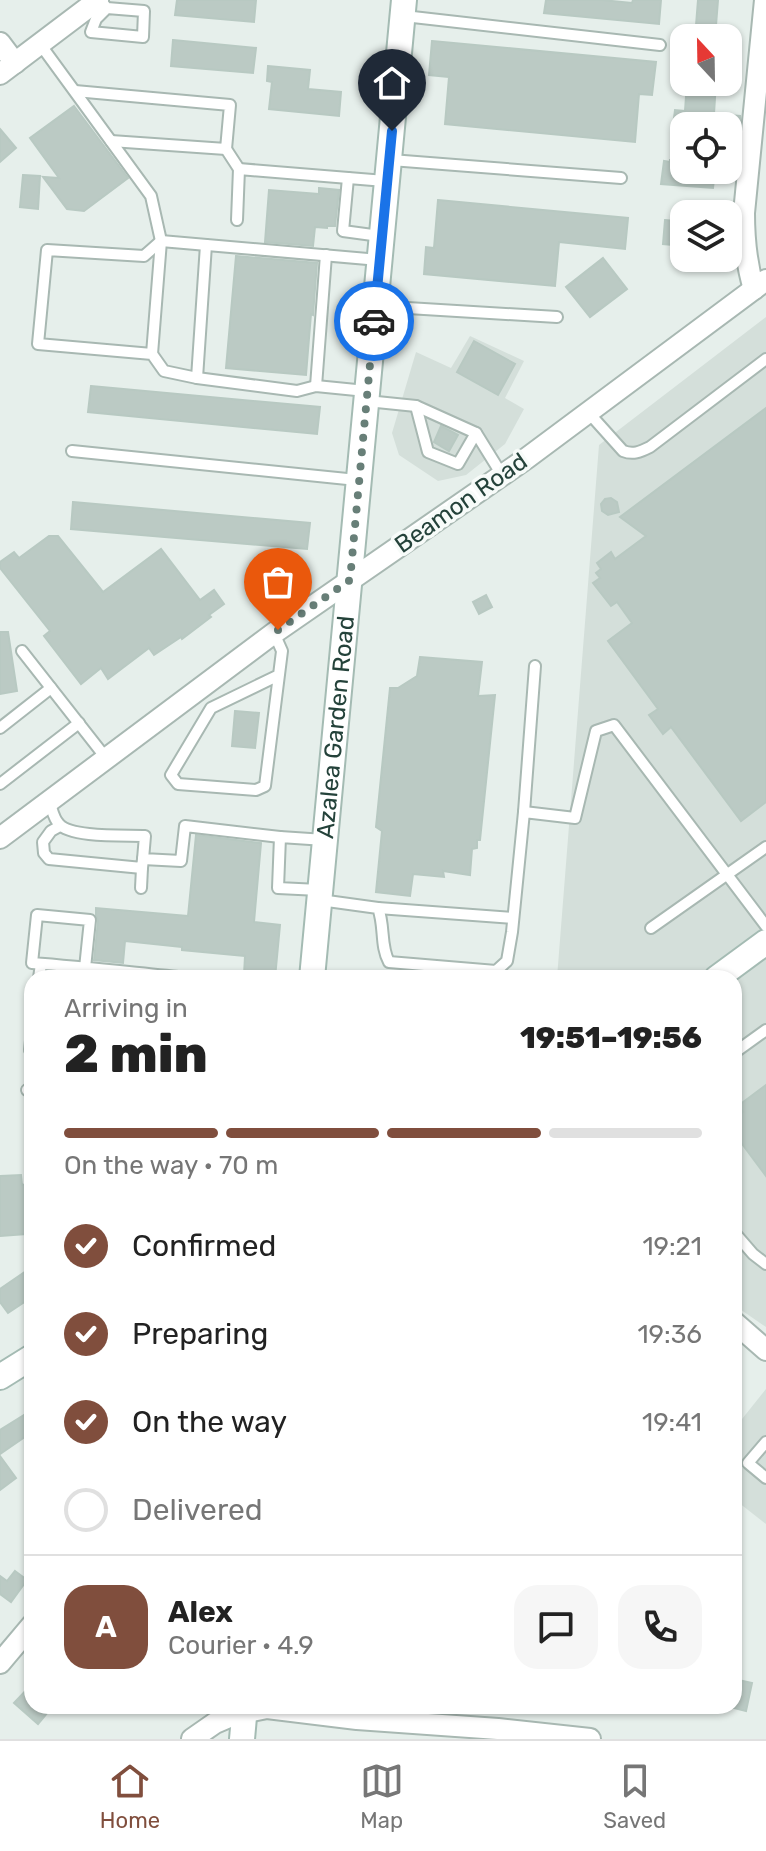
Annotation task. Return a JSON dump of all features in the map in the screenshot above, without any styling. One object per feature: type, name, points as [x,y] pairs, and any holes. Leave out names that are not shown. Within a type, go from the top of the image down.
[{"type":"main road","name":"Azalea Garden Road","points":[[313,970],[403,8]]},
{"type":"main road","points":[[728,970],[766,942]]},
{"type":"main road","points":[[0,1377],[24,1362]]},
{"type":"main road","points":[[242,1739],[244,1714]]},
{"type":"street","points":[[760,284],[748,268],[744,213],[765,0]]},
{"type":"street","points":[[0,43],[8,69],[102,3]]},
{"type":"street","name":"Beamon Road","points":[[0,838],[274,633],[502,475],[760,284]]},
{"type":"street","points":[[742,1329],[766,1350]]},
{"type":"street","points":[[0,1663],[24,1634]]},
{"type":"street","points":[[192,1739],[234,1714]]},
{"type":"street","points":[[316,1714],[590,1739]]},
{"type":"lane","points":[[102,3],[144,11],[143,37],[91,32],[102,3]]},
{"type":"lane","points":[[403,8],[660,45]]},
{"type":"lane","points":[[40,44],[151,196],[161,241],[152,354],[164,371],[297,391],[316,386],[416,406],[476,433],[502,475]]},
{"type":"lane","points":[[75,91],[230,105],[226,149],[239,169],[237,220]]},
{"type":"lane","points":[[111,141],[226,149]]},
{"type":"lane","points":[[239,169],[348,178],[388,171],[621,178]]},
{"type":"lane","points":[[348,178],[343,231],[381,248]]},
{"type":"lane","points":[[152,354],[38,344],[47,250],[144,256],[161,241],[326,255],[381,248]]},
{"type":"lane","points":[[197,378],[206,245]]},
{"type":"lane","points":[[316,386],[326,255]]},
{"type":"lane","points":[[375,306],[557,317]]},
{"type":"lane","points":[[588,412],[623,451],[638,453],[766,359]]},
{"type":"lane","points":[[416,406],[428,452],[458,464],[476,433]]},
{"type":"lane","points":[[72,451],[360,480]]},
{"type":"lane","points":[[274,633],[282,651],[279,675],[265,786],[256,790],[178,784],[171,775],[211,708],[279,675]]},
{"type":"lane","points":[[22,651],[106,758]]},
{"type":"lane","points":[[497,970],[507,961],[513,918],[535,666]]},
{"type":"lane","points":[[0,728],[51,688]]},
{"type":"lane","points":[[0,784],[79,723]]},
{"type":"lane","points":[[524,812],[575,818],[596,731],[614,725],[766,926]]},
{"type":"lane","points":[[49,801],[60,826],[75,832],[145,836],[141,888]]},
{"type":"lane","points":[[60,826],[51,831],[43,842],[44,853],[49,859],[143,863],[181,861],[185,826],[325,840]]},
{"type":"lane","points":[[280,837],[278,888],[378,908],[513,918]]},
{"type":"lane","points":[[651,928],[766,847]]},
{"type":"lane","points":[[378,908],[382,918],[385,955],[389,962],[484,970]]},
{"type":"lane","points":[[85,968],[90,920],[37,915],[32,963],[106,970]]},
{"type":"lane","points":[[40,970],[41,964]]},
{"type":"lane","points":[[742,1047],[766,1030]]},
{"type":"lane","points":[[742,1241],[766,1264]]},
{"type":"lane","points":[[766,1442],[748,1463],[766,1478]]},
{"type":"shaded area","points":[[766,317],[766,1327],[742,1310],[742,970],[558,970],[599,445]]},
{"type":"shaded area","points":[[470,336],[524,361],[505,398],[524,409],[505,444],[466,475],[438,481],[399,455],[392,433],[416,352],[451,368]]},
{"type":"shaded area","points":[[766,1389],[766,1524],[742,1505],[742,1419]]},
{"type":"building","points":[[177,0],[256,0],[254,22],[175,15]]},
{"type":"building","points":[[546,0],[632,3],[633,0],[661,0],[659,24],[544,13]]},
{"type":"building","points":[[698,0],[718,0],[716,24],[696,24]]},
{"type":"building","points":[[173,40],[256,48],[253,73],[171,66]]},
{"type":"building","points":[[432,41],[656,62],[652,95],[639,94],[635,142],[445,124],[449,77],[429,75]]},
{"type":"building","points":[[268,66],[310,70],[308,89],[341,92],[339,116],[269,109],[272,82],[267,81]]},
{"type":"building","points":[[686,96],[715,96],[714,112],[675,112],[685,111]]},
{"type":"building","points":[[74,106],[128,178],[84,211],[67,209],[43,177],[59,178],[30,138]]},
{"type":"building","points":[[0,129],[16,148],[0,162]]},
{"type":"building","points":[[664,161],[670,162],[670,184],[713,184],[713,188],[661,184]]},
{"type":"building","points":[[23,175],[40,176],[38,209],[20,207]]},
{"type":"building","points":[[319,188],[339,190],[335,226],[315,227],[313,246],[265,242],[269,190],[319,194]]},
{"type":"building","points":[[438,200],[628,218],[625,249],[559,242],[555,286],[424,274],[426,247],[434,248]]},
{"type":"building","points":[[665,220],[670,221],[670,245],[663,244]]},
{"type":"building","points":[[236,256],[317,263],[306,375],[226,368]]},
{"type":"building","points":[[603,258],[627,289],[590,317],[566,287]]},
{"type":"building","points":[[474,341],[515,364],[498,395],[457,372]]},
{"type":"building","points":[[91,386],[320,407],[317,434],[88,412]]},
{"type":"building","points":[[766,408],[766,802],[741,821],[671,727],[663,734],[649,715],[658,709],[608,641],[632,623],[617,602],[611,606],[593,583],[600,578],[596,573],[601,569],[597,563],[611,552],[615,559],[646,536],[620,517]]},
{"type":"building","points":[[441,426],[458,435],[449,451],[434,442]]},
{"type":"building","points":[[611,498],[617,502],[619,512],[608,515],[602,511],[601,504]]},
{"type":"building","points":[[73,502],[310,523],[307,549],[71,529]]},
{"type":"building","points":[[49,536],[58,536],[103,592],[161,549],[200,600],[214,590],[224,604],[182,639],[154,655],[149,648],[108,679],[101,668],[81,684],[44,636],[50,631],[0,568],[0,562],[14,552],[19,558]]},
{"type":"building","points":[[486,595],[492,607],[479,614],[473,602]]},
{"type":"building","points":[[0,632],[8,632],[17,691],[0,694]]},
{"type":"building","points":[[420,657],[482,662],[478,696],[495,695],[480,840],[477,840],[477,848],[472,849],[470,875],[443,871],[444,877],[413,874],[410,896],[376,892],[382,831],[376,827],[390,688],[398,688],[417,676]]},
{"type":"building","points":[[235,711],[259,713],[255,748],[232,746]]},
{"type":"building","points":[[196,835],[261,843],[254,922],[280,925],[276,970],[244,970],[245,956],[125,941],[123,963],[94,960],[98,921],[96,908],[188,916]]},
{"type":"building","points":[[766,1085],[766,1176],[742,1144],[742,1103]]},
{"type":"building","points":[[21,1175],[24,1185],[24,1234],[0,1236],[0,1176]]},
{"type":"building","points":[[24,1272],[24,1302],[8,1313],[0,1302],[0,1289]]},
{"type":"building","points":[[24,1415],[24,1438],[0,1454],[0,1430]]},
{"type":"building","points":[[0,1456],[16,1478],[0,1490]]},
{"type":"building","points":[[15,1571],[24,1578],[24,1584],[11,1602],[0,1594],[0,1576],[7,1581]]},
{"type":"building","points":[[742,1681],[752,1683],[746,1711],[742,1710]]},
{"type":"building","points":[[24,1692],[24,1712],[14,1703]]},
{"type":"building","points":[[27,1714],[46,1714],[38,1724]]},
{"type":"way so far","points":[[278,630],[350,580],[374,321]]},
{"type":"route","points":[[374,321],[392,131]]}]
